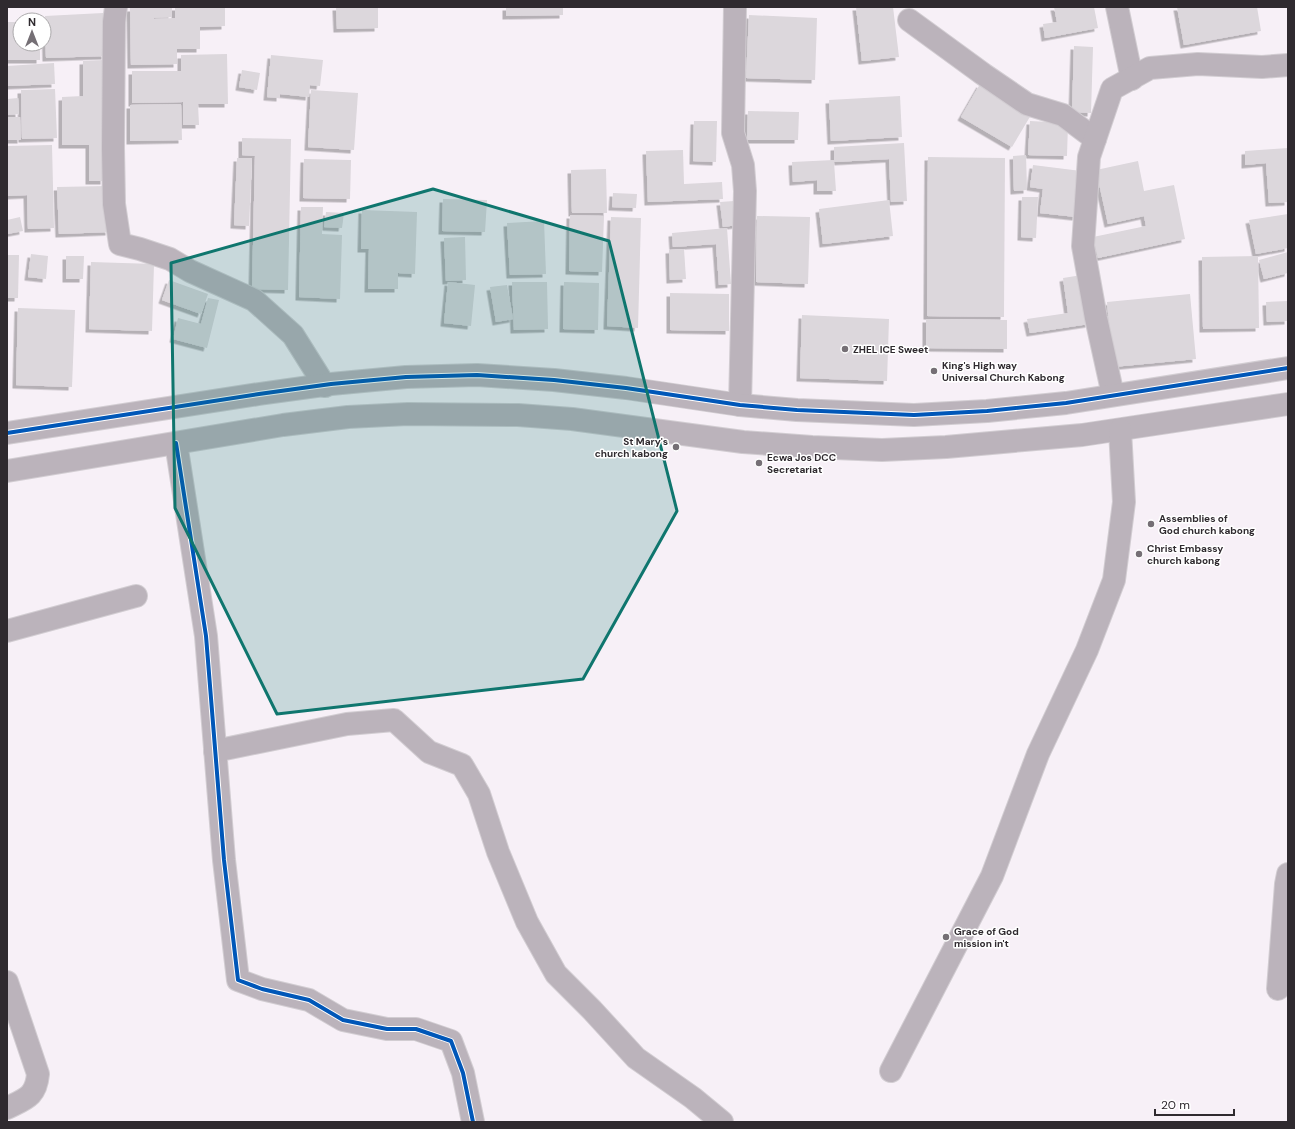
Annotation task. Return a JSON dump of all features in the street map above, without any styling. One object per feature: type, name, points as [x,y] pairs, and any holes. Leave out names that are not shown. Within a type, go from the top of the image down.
[{"type":"street","points":[[116,7],[114,22],[113,148],[114,196],[120,244],[170,259],[190,271],[254,300],[293,335],[325,386]]},
{"type":"street","points":[[734,7],[733,132],[743,165],[746,191],[740,405]]},
{"type":"street","points":[[1117,7],[1132,79]]},
{"type":"street","points":[[909,20],[1027,104],[1063,115],[1096,139]]},
{"type":"street","points":[[1113,395],[1096,318],[1083,246],[1089,157],[1112,90],[1150,68],[1198,64],[1262,68],[1288,65]]},
{"type":"street","points":[[7,433],[259,394],[406,377],[476,375],[554,380],[626,388],[740,405],[797,410],[914,415],[986,411],[1066,403],[1288,368]]},
{"type":"street","points":[[7,471],[283,425],[348,417],[408,414],[518,415],[572,419],[743,442],[882,450],[946,447],[1082,436],[1288,404]]},
{"type":"street","points":[[891,1071],[992,876],[1038,754],[1087,650],[1114,580],[1124,502],[1120,430]]},
{"type":"street","points":[[176,443],[206,636],[224,860],[238,980],[309,1000],[343,1020],[387,1029],[416,1029],[451,1041],[463,1073],[473,1122]]},
{"type":"street","points":[[7,631],[136,596]]},
{"type":"street","points":[[215,751],[347,724],[394,720],[429,752],[462,765],[479,794],[498,852],[527,922],[556,974],[592,1010],[636,1058],[693,1098],[722,1122]]},
{"type":"street","points":[[1278,989],[1288,874]]},
{"type":"street","points":[[7,982],[38,1074],[37,1084],[28,1098],[7,1108]]},
{"type":"highlighted area","points":[[433,189],[609,241],[677,511],[583,679],[277,714],[175,508],[171,263]]},
{"type":"building","points":[[154,7],[172,7],[172,17],[154,18]]},
{"type":"building","points":[[175,7],[225,7],[225,26],[200,27],[200,49],[177,49],[177,64],[131,65],[130,8],[154,8],[154,19],[175,18]]},
{"type":"building","points":[[336,7],[378,7],[378,28],[337,29]]},
{"type":"building","points":[[506,7],[563,7],[563,15],[506,16]]},
{"type":"building","points":[[856,7],[893,7],[899,57],[862,61]]},
{"type":"building","points":[[1054,7],[1094,7],[1098,28],[1045,38],[1043,24],[1057,22]]},
{"type":"building","points":[[1177,7],[1257,7],[1261,31],[1184,45]]},
{"type":"building","points":[[103,13],[105,56],[46,58],[46,52],[52,52],[52,16]]},
{"type":"building","points":[[749,15],[817,18],[815,80],[746,78]]},
{"type":"building","points":[[7,22],[12,22],[12,52],[40,52],[40,60],[7,60]]},
{"type":"building","points":[[1074,46],[1093,47],[1091,113],[1072,112]]},
{"type":"building","points":[[227,54],[228,104],[198,104],[199,125],[183,125],[183,102],[132,103],[132,71],[181,71],[181,55]]},
{"type":"building","points":[[271,55],[323,60],[320,86],[310,85],[309,97],[280,94],[280,98],[267,97]]},
{"type":"building","points":[[103,60],[104,181],[89,181],[89,145],[62,145],[62,97],[83,96],[83,61]]},
{"type":"building","points":[[54,63],[55,84],[7,86],[7,66]]},
{"type":"building","points":[[242,70],[260,73],[257,90],[239,87]]},
{"type":"building","points":[[980,84],[1031,115],[1012,147],[961,117]]},
{"type":"building","points":[[55,89],[57,138],[22,139],[21,90]]},
{"type":"building","points":[[311,90],[358,93],[354,150],[308,147]]},
{"type":"building","points":[[900,96],[902,137],[831,141],[829,100]]},
{"type":"building","points":[[18,98],[19,114],[7,115],[7,99]]},
{"type":"building","points":[[181,104],[182,140],[130,141],[130,105]]},
{"type":"building","points":[[748,111],[799,112],[798,140],[747,140]]},
{"type":"building","points":[[7,117],[20,117],[21,140],[7,140]]},
{"type":"building","points":[[694,121],[717,121],[716,162],[693,161]]},
{"type":"building","points":[[1030,121],[1068,123],[1067,156],[1028,155]]},
{"type":"building","points":[[242,138],[291,139],[288,290],[252,289],[255,156],[242,155]]},
{"type":"building","points":[[904,143],[907,201],[891,202],[889,159],[834,162],[836,191],[817,191],[817,180],[793,182],[792,162],[834,160],[834,147]]},
{"type":"building","points":[[52,145],[54,228],[28,229],[27,195],[7,196],[7,146]]},
{"type":"building","points":[[1288,148],[1288,202],[1269,203],[1266,163],[1245,165],[1245,151]]},
{"type":"building","points":[[683,150],[684,184],[722,182],[723,199],[648,202],[646,151]]},
{"type":"building","points":[[1026,155],[1027,190],[1014,191],[1013,156]]},
{"type":"building","points":[[928,157],[1005,158],[1004,317],[927,316]]},
{"type":"building","points":[[237,158],[252,158],[249,226],[234,225]]},
{"type":"building","points":[[304,159],[351,160],[350,199],[303,198]]},
{"type":"building","points":[[1138,161],[1144,191],[1174,185],[1185,239],[1098,258],[1093,237],[1146,226],[1144,216],[1108,224],[1096,170]]},
{"type":"building","points":[[1033,165],[1081,171],[1076,217],[1040,213],[1043,189],[1030,187]]},
{"type":"building","points":[[606,169],[607,213],[572,213],[571,170]]},
{"type":"building","points":[[107,186],[109,232],[59,234],[57,187]]},
{"type":"building","points":[[613,193],[637,194],[636,208],[612,207]]},
{"type":"building","points":[[1022,197],[1038,197],[1036,238],[1021,237]]},
{"type":"building","points":[[443,199],[487,200],[485,232],[442,231]]},
{"type":"building","points":[[889,200],[893,236],[823,244],[819,209]]},
{"type":"building","points":[[734,201],[737,225],[723,227],[720,202]]},
{"type":"building","points":[[301,207],[323,207],[322,234],[342,235],[340,299],[299,297]]},
{"type":"building","points":[[362,210],[417,212],[415,274],[398,273],[398,289],[368,289],[369,249],[361,249]]},
{"type":"building","points":[[326,212],[344,213],[342,228],[324,227]]},
{"type":"building","points":[[1288,214],[1288,248],[1256,254],[1249,220]]},
{"type":"building","points":[[570,215],[604,216],[602,272],[569,271]]},
{"type":"building","points":[[757,216],[810,217],[808,284],[756,282]]},
{"type":"building","points":[[20,217],[23,231],[7,234],[7,220]]},
{"type":"building","points":[[611,217],[641,218],[638,328],[607,326]]},
{"type":"building","points":[[544,221],[546,274],[510,275],[507,223]]},
{"type":"building","points":[[727,228],[731,284],[719,285],[716,244],[673,247],[672,233]]},
{"type":"building","points":[[465,237],[466,280],[446,281],[444,238]]},
{"type":"building","points":[[684,249],[686,279],[670,280],[669,250]]},
{"type":"building","points":[[1288,252],[1288,273],[1264,279],[1259,260]]},
{"type":"building","points":[[31,254],[48,256],[46,279],[28,277]]},
{"type":"building","points":[[7,255],[19,255],[18,298],[7,298]]},
{"type":"building","points":[[66,256],[84,256],[83,279],[66,279]]},
{"type":"building","points":[[1258,256],[1259,328],[1203,329],[1202,257]]},
{"type":"building","points":[[91,262],[154,264],[152,331],[89,329]]},
{"type":"building","points":[[1082,275],[1089,324],[1030,333],[1027,319],[1068,313],[1063,278]]},
{"type":"building","points":[[169,280],[208,294],[201,314],[162,300]]},
{"type":"building","points":[[448,282],[475,285],[471,326],[444,323]]},
{"type":"building","points":[[512,282],[547,282],[548,329],[514,330]]},
{"type":"building","points":[[564,282],[599,283],[598,330],[563,329]]},
{"type":"building","points":[[507,285],[513,319],[496,322],[490,287]]},
{"type":"building","points":[[670,293],[729,294],[729,331],[670,330]]},
{"type":"building","points":[[1190,294],[1196,359],[1113,367],[1107,302]]},
{"type":"building","points":[[208,298],[219,300],[207,348],[173,339],[178,318],[201,324]]},
{"type":"building","points":[[1288,301],[1288,321],[1267,322],[1266,302]]},
{"type":"building","points":[[18,308],[75,310],[72,387],[16,385]]},
{"type":"building","name":"ZHEL ICE Sweet","points":[[802,315],[889,319],[887,381],[800,378]]},
{"type":"building","points":[[926,319],[1007,320],[1007,349],[926,348]]},
{"type":"cycle path","points":[[7,433],[259,394],[331,384],[406,377],[477,375],[554,380],[626,388],[740,405],[797,410],[914,415],[987,411],[1066,403],[1288,368]]},
{"type":"cycle path","points":[[176,443],[206,636],[224,860],[238,980],[262,989],[309,1000],[343,1020],[387,1029],[416,1029],[451,1041],[463,1073],[473,1122]]},
{"type":"place","name":"ZHEL ICE Sweet","points":[[845,349]]},
{"type":"place","name":"King's High way Universal Church Kabong","points":[[934,371]]},
{"type":"place","name":"St Mary's church kabong","points":[[676,447]]},
{"type":"place","name":"Ecwa Jos DCC Secretariat","points":[[759,463]]},
{"type":"place","name":"Assemblies of God church kabong","points":[[1151,524]]},
{"type":"place","name":"Christ Embassy church kabong","points":[[1139,554]]},
{"type":"place","name":"Grace of God mission in't","points":[[946,937]]}]
